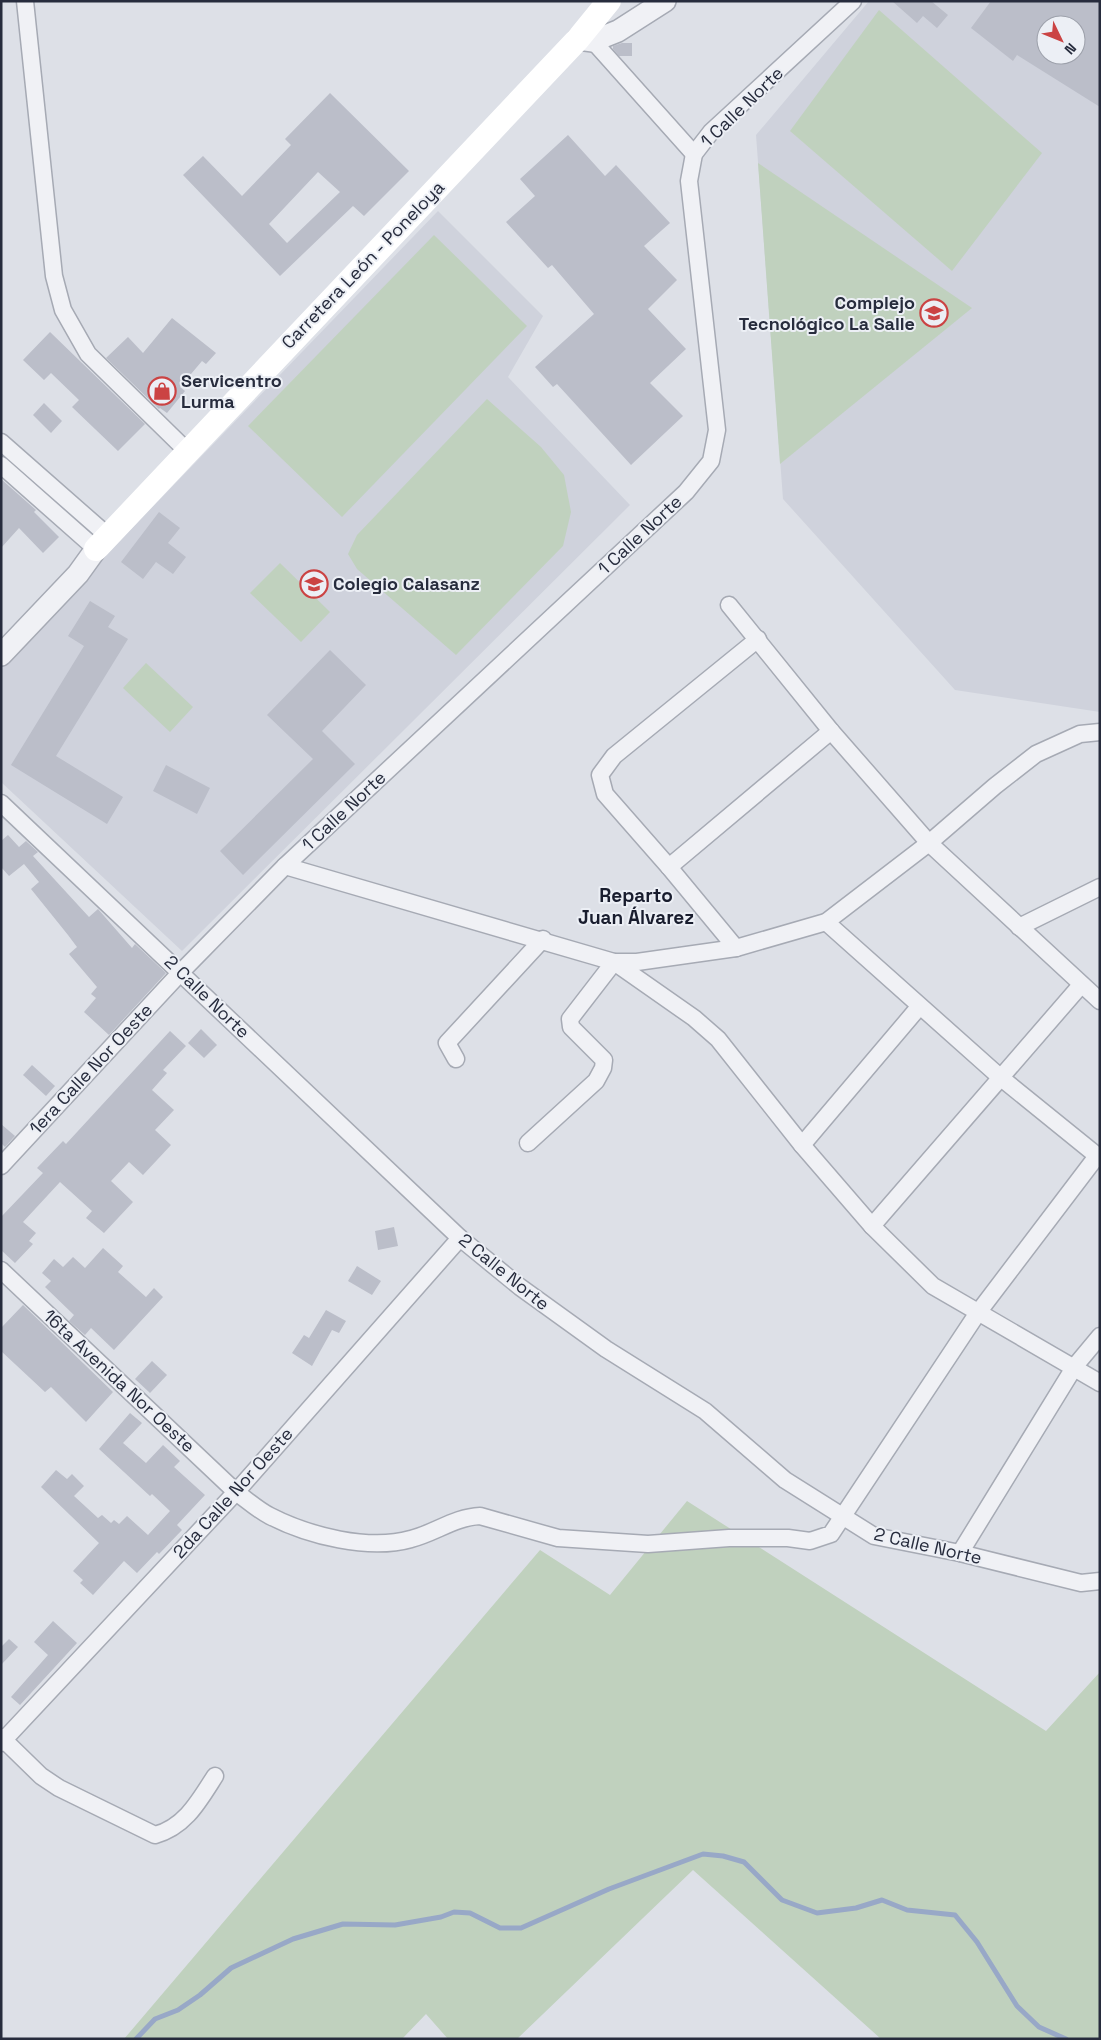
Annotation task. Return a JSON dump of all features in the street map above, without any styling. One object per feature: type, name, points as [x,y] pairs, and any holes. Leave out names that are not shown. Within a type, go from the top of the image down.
[{"type":"main road","name":"Carretera León - Poneloya","points":[[102,542],[264,369],[586,40],[609,1]]},
{"type":"street","points":[[25,1],[54,276],[62,310],[88,354],[188,452]]},
{"type":"street","points":[[665,1],[618,31],[586,40],[694,154]]},
{"type":"street","name":"1 Calle Norte","points":[[181,972],[285,866],[686,492],[711,461],[717,430],[689,181],[694,154],[711,132],[853,1]]},
{"type":"street","points":[[1,442],[102,542]]},
{"type":"street","points":[[1,464],[102,542]]},
{"type":"street","points":[[1,635],[69,564],[102,542]]},
{"type":"street","points":[[1,655],[78,574],[102,542]]},
{"type":"street","points":[[729,605],[831,731],[929,842],[1100,1001]]},
{"type":"street","points":[[736,948],[605,794],[600,774],[614,756],[758,639]]},
{"type":"street","points":[[669,867],[831,731]]},
{"type":"street","points":[[285,866],[614,962],[638,962],[736,948],[826,922],[929,842],[1036,754],[1080,734],[1100,732]]},
{"type":"street","name":"2 Calle Norte","points":[[1,804],[181,972],[460,1238],[520,1287],[606,1349],[705,1411],[785,1480],[874,1536],[960,1553],[1081,1583],[1100,1581]]},
{"type":"street","points":[[1019,927],[1100,888]]},
{"type":"street","points":[[826,922],[919,1007],[1000,1077],[1098,1157]]},
{"type":"street","points":[[456,1059],[447,1043],[543,940]]},
{"type":"street","points":[[528,1143],[596,1081],[604,1068],[604,1060],[571,1027],[570,1020],[614,962]]},
{"type":"street","points":[[614,962],[694,1018],[718,1039],[802,1145],[872,1226],[933,1286],[977,1314],[1075,1366],[1100,1383]]},
{"type":"street","name":"1era Calle Nor Oeste","points":[[1,1166],[181,972]]},
{"type":"street","points":[[872,1226],[1081,985]]},
{"type":"street","points":[[802,1145],[919,1007]]},
{"type":"street","name":"16ta Avenida Nor Oeste","points":[[1,1270],[236,1492],[270,1516],[320,1534],[374,1545],[411,1539],[468,1516],[480,1516],[558,1538],[648,1544],[729,1538],[788,1538],[810,1541],[831,1534],[841,1516],[977,1314],[1098,1157]]},
{"type":"street","name":"2da Calle Nor Oeste","points":[[2,1740],[236,1492],[460,1238]]},
{"type":"street","points":[[960,1553],[1075,1366],[1100,1336]]},
{"type":"street","points":[[2,1740],[41,1776],[59,1788],[155,1835],[169,1831],[179,1824],[190,1812],[215,1776]]},
{"type":"shaded area","name":"Complejo Tecnológico La Salle","points":[[869,1],[1100,1],[1100,712],[955,690],[783,499],[756,135]]},
{"type":"shaded area","name":"Colegio Calasanz","points":[[438,211],[543,316],[508,377],[630,505],[182,951],[1,782],[1,664]]},
{"type":"green space","points":[[879,10],[1042,153],[952,271],[790,131]]},
{"type":"green space","points":[[758,163],[972,308],[780,464]]},
{"type":"green space","points":[[434,235],[527,326],[342,517],[248,426]]},
{"type":"green space","points":[[487,399],[541,447],[564,475],[571,512],[563,546],[456,655],[357,569],[348,554],[357,535]]},
{"type":"green space","points":[[280,563],[330,612],[301,642],[250,593]]},
{"type":"green space","points":[[146,663],[193,707],[170,732],[123,688]]},
{"type":"green space","points":[[687,1501],[1046,1731],[1100,1672],[1100,2039],[881,2039],[693,1870],[517,2039],[448,2039],[426,2014],[402,2039],[124,2039],[540,1550],[610,1595]]},
{"type":"building","points":[[892,1],[931,1],[948,15],[937,28],[923,16],[917,23]]},
{"type":"building","points":[[991,1],[1100,1],[1100,107],[1017,55],[1013,61],[971,28]]},
{"type":"building","points":[[622,43],[632,43],[632,56],[619,56],[613,49],[613,46]]},
{"type":"building","points":[[330,93],[409,171],[364,216],[353,206],[280,276],[183,175],[203,156],[242,196],[291,145],[285,139]],"holes":[[[318,172],[340,192],[287,243],[269,224]]]},
{"type":"building","points":[[568,135],[605,176],[616,165],[670,223],[644,246],[677,280],[648,309],[686,349],[650,383],[683,416],[631,465],[557,384],[553,387],[535,367],[594,314],[552,265],[548,268],[506,222],[535,196],[520,179]]},
{"type":"building","points":[[172,318],[216,353],[206,364],[202,361],[180,387],[185,391],[167,413],[159,409],[106,358],[128,337],[143,353]]},
{"type":"building","points":[[50,332],[145,424],[118,451],[72,407],[79,400],[51,373],[44,380],[23,360]]},
{"type":"building","points":[[44,403],[62,421],[51,433],[33,415]]},
{"type":"building","points":[[1,479],[36,510],[34,512],[59,537],[43,553],[19,528],[1,548]]},
{"type":"building","points":[[159,512],[180,528],[168,543],[186,557],[173,574],[156,562],[143,579],[121,562]]},
{"type":"building","points":[[90,601],[115,616],[108,627],[128,639],[56,756],[123,797],[107,824],[11,765],[84,646],[68,636]]},
{"type":"building","points":[[330,650],[366,685],[322,731],[355,764],[243,875],[220,851],[313,759],[267,715]]},
{"type":"building","points":[[166,765],[210,788],[197,814],[153,791]]},
{"type":"building","points":[[8,835],[19,847],[26,841],[38,852],[33,856],[89,917],[98,909],[132,948],[135,944],[166,973],[109,1035],[84,1012],[96,998],[91,994],[97,987],[69,954],[77,947],[31,889],[39,882],[24,864],[9,876],[1,867],[1,841]]},
{"type":"building","points":[[201,1029],[217,1045],[204,1058],[188,1043]]},
{"type":"building","points":[[170,1031],[186,1046],[163,1070],[167,1073],[152,1090],[174,1110],[155,1130],[171,1145],[143,1175],[129,1162],[111,1181],[133,1202],[104,1233],[86,1218],[92,1211],[60,1182],[23,1222],[36,1233],[29,1241],[33,1244],[15,1263],[1,1250],[1,1217],[43,1173],[37,1168],[63,1141],[66,1144]]},
{"type":"building","points":[[32,1065],[55,1086],[46,1096],[23,1075]]},
{"type":"building","points":[[1,1124],[15,1136],[5,1147],[1,1143]]},
{"type":"building","points":[[394,1227],[398,1246],[378,1250],[375,1231]]},
{"type":"building","points":[[103,1248],[123,1266],[118,1272],[146,1297],[154,1288],[163,1297],[114,1350],[91,1328],[85,1335],[69,1321],[74,1315],[45,1287],[51,1281],[42,1273],[54,1259],[63,1267],[73,1257],[85,1268]]},
{"type":"building","points":[[357,1266],[381,1281],[372,1295],[348,1281]]},
{"type":"building","points":[[23,1305],[113,1392],[86,1422],[51,1387],[45,1392],[1,1351],[1,1328]]},
{"type":"building","points":[[326,1310],[346,1321],[339,1333],[332,1330],[312,1366],[292,1353],[304,1335],[309,1338]]},
{"type":"building","points":[[152,1361],[167,1375],[150,1393],[135,1379]]},
{"type":"building","points":[[130,1413],[142,1423],[123,1443],[146,1463],[163,1445],[180,1461],[174,1467],[205,1495],[177,1525],[182,1530],[159,1554],[157,1552],[137,1573],[124,1561],[93,1595],[80,1583],[83,1580],[73,1571],[99,1543],[41,1487],[56,1470],[67,1479],[72,1474],[84,1486],[74,1496],[98,1518],[102,1515],[111,1523],[114,1520],[119,1524],[127,1516],[148,1535],[170,1511],[152,1494],[150,1496],[99,1449]]},
{"type":"building","points":[[53,1621],[77,1643],[20,1705],[11,1697],[48,1655],[34,1642]]},
{"type":"building","points":[[9,1639],[18,1647],[1,1665],[1,1647]]},
{"type":"waterway","points":[[136,2039],[155,2019],[178,2010],[200,1995],[231,1968],[293,1939],[343,1924],[395,1925],[441,1917],[454,1912],[470,1913],[500,1928],[521,1928],[609,1889],[703,1854],[723,1856],[744,1862],[782,1900],[817,1913],[856,1908],[882,1900],[907,1910],[955,1915],[977,1942],[1017,2006],[1039,2027],[1066,2039]]},
{"type":"place","name":"Complejo Tecnológico La Salle","points":[[934,313]]},
{"type":"place","name":"Servicentro Lurma","points":[[162,391]]},
{"type":"place","name":"Colegio Calasanz","points":[[314,584]]},
{"type":"district","name":"Reparto Juan Álvarez","points":[[636,906]]}]
